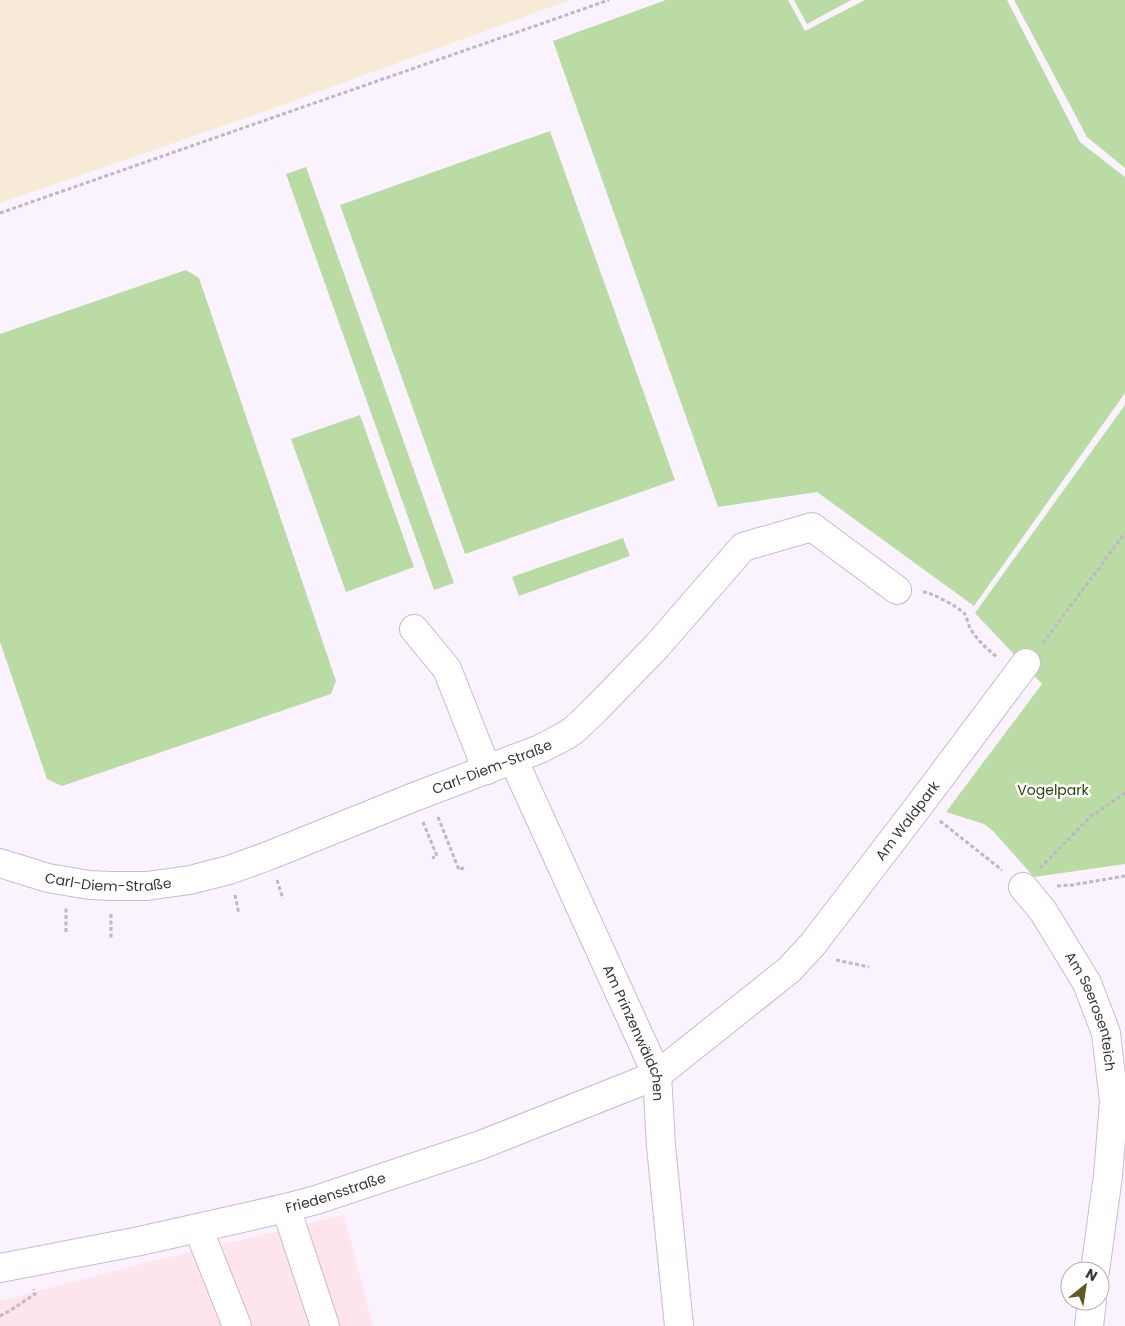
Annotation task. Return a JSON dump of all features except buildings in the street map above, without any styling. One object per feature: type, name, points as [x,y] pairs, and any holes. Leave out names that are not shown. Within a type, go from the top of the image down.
[{"type":"street","name":"Carl-Diem-Straße","points":[[0,863],[48,878],[89,885],[147,886],[190,880],[229,870],[268,856],[540,749],[565,736],[585,719],[657,646],[743,546],[812,527],[897,590]]},
{"type":"street","points":[[414,629],[447,669],[487,770]]},
{"type":"street","name":"Am Waldpark","points":[[657,1075],[789,970],[813,944],[1022,668]]},
{"type":"street","name":"Am Prinzenwäldchen","points":[[513,759],[657,1075],[661,1146],[679,1326]]},
{"type":"street","name":"Am Seerosenteich","points":[[1023,887],[1043,910],[1087,983],[1106,1034],[1114,1101],[1108,1176],[1096,1261]]},
{"type":"street","name":"Friedensstraße","points":[[0,1268],[140,1241],[316,1200],[481,1145],[657,1075]]},
{"type":"street","points":[[286,1208],[325,1326]]},
{"type":"street","points":[[198,1228],[237,1326]]},
{"type":"street","points":[[1089,1326],[1091,1311]]},
{"type":"path","points":[[0,213],[610,0]]},
{"type":"path","points":[[897,590],[910,592],[926,591],[940,598],[964,613],[969,627],[982,646],[1022,668],[1125,533]]},
{"type":"path","points":[[1023,887],[1090,817],[1125,793]]},
{"type":"path","points":[[921,803],[939,820],[1023,887],[1072,885],[1125,876]]},
{"type":"path","points":[[438,816],[459,870],[465,867]]},
{"type":"path","points":[[423,822],[437,856],[432,858]]},
{"type":"path","points":[[280,889],[283,899]]},
{"type":"path","points":[[234,890],[239,914]]},
{"type":"path","points":[[66,900],[66,932]]},
{"type":"path","points":[[111,913],[111,938]]},
{"type":"shaded area","points":[[0,0],[570,0],[252,116],[0,203]]},
{"type":"shaded area","points":[[344,1215],[373,1326],[0,1326],[0,1301],[141,1264]]},
{"type":"green space","points":[[666,0],[788,0],[805,31],[865,0],[1007,0],[1080,142],[1125,177],[1125,393],[974,606],[817,492],[718,507],[553,41]]},
{"type":"green space","points":[[794,0],[851,0],[807,24]]},
{"type":"green space","points":[[1014,0],[1125,0],[1125,168],[1087,137]]},
{"type":"green space","points":[[550,131],[675,480],[465,554],[340,205]]},
{"type":"green space","points":[[306,167],[454,583],[434,590],[286,174]]},
{"type":"green space","points":[[186,270],[199,278],[336,681],[331,694],[62,786],[47,779],[0,642],[0,334]]},
{"type":"green space","name":"Vogelpark","points":[[1125,405],[1125,864],[1034,877],[993,831],[984,824],[946,812],[1042,684],[975,613]]},
{"type":"green space","points":[[360,415],[414,567],[346,592],[291,439]]},
{"type":"green space","points":[[623,538],[630,556],[519,596],[512,577]]}]
